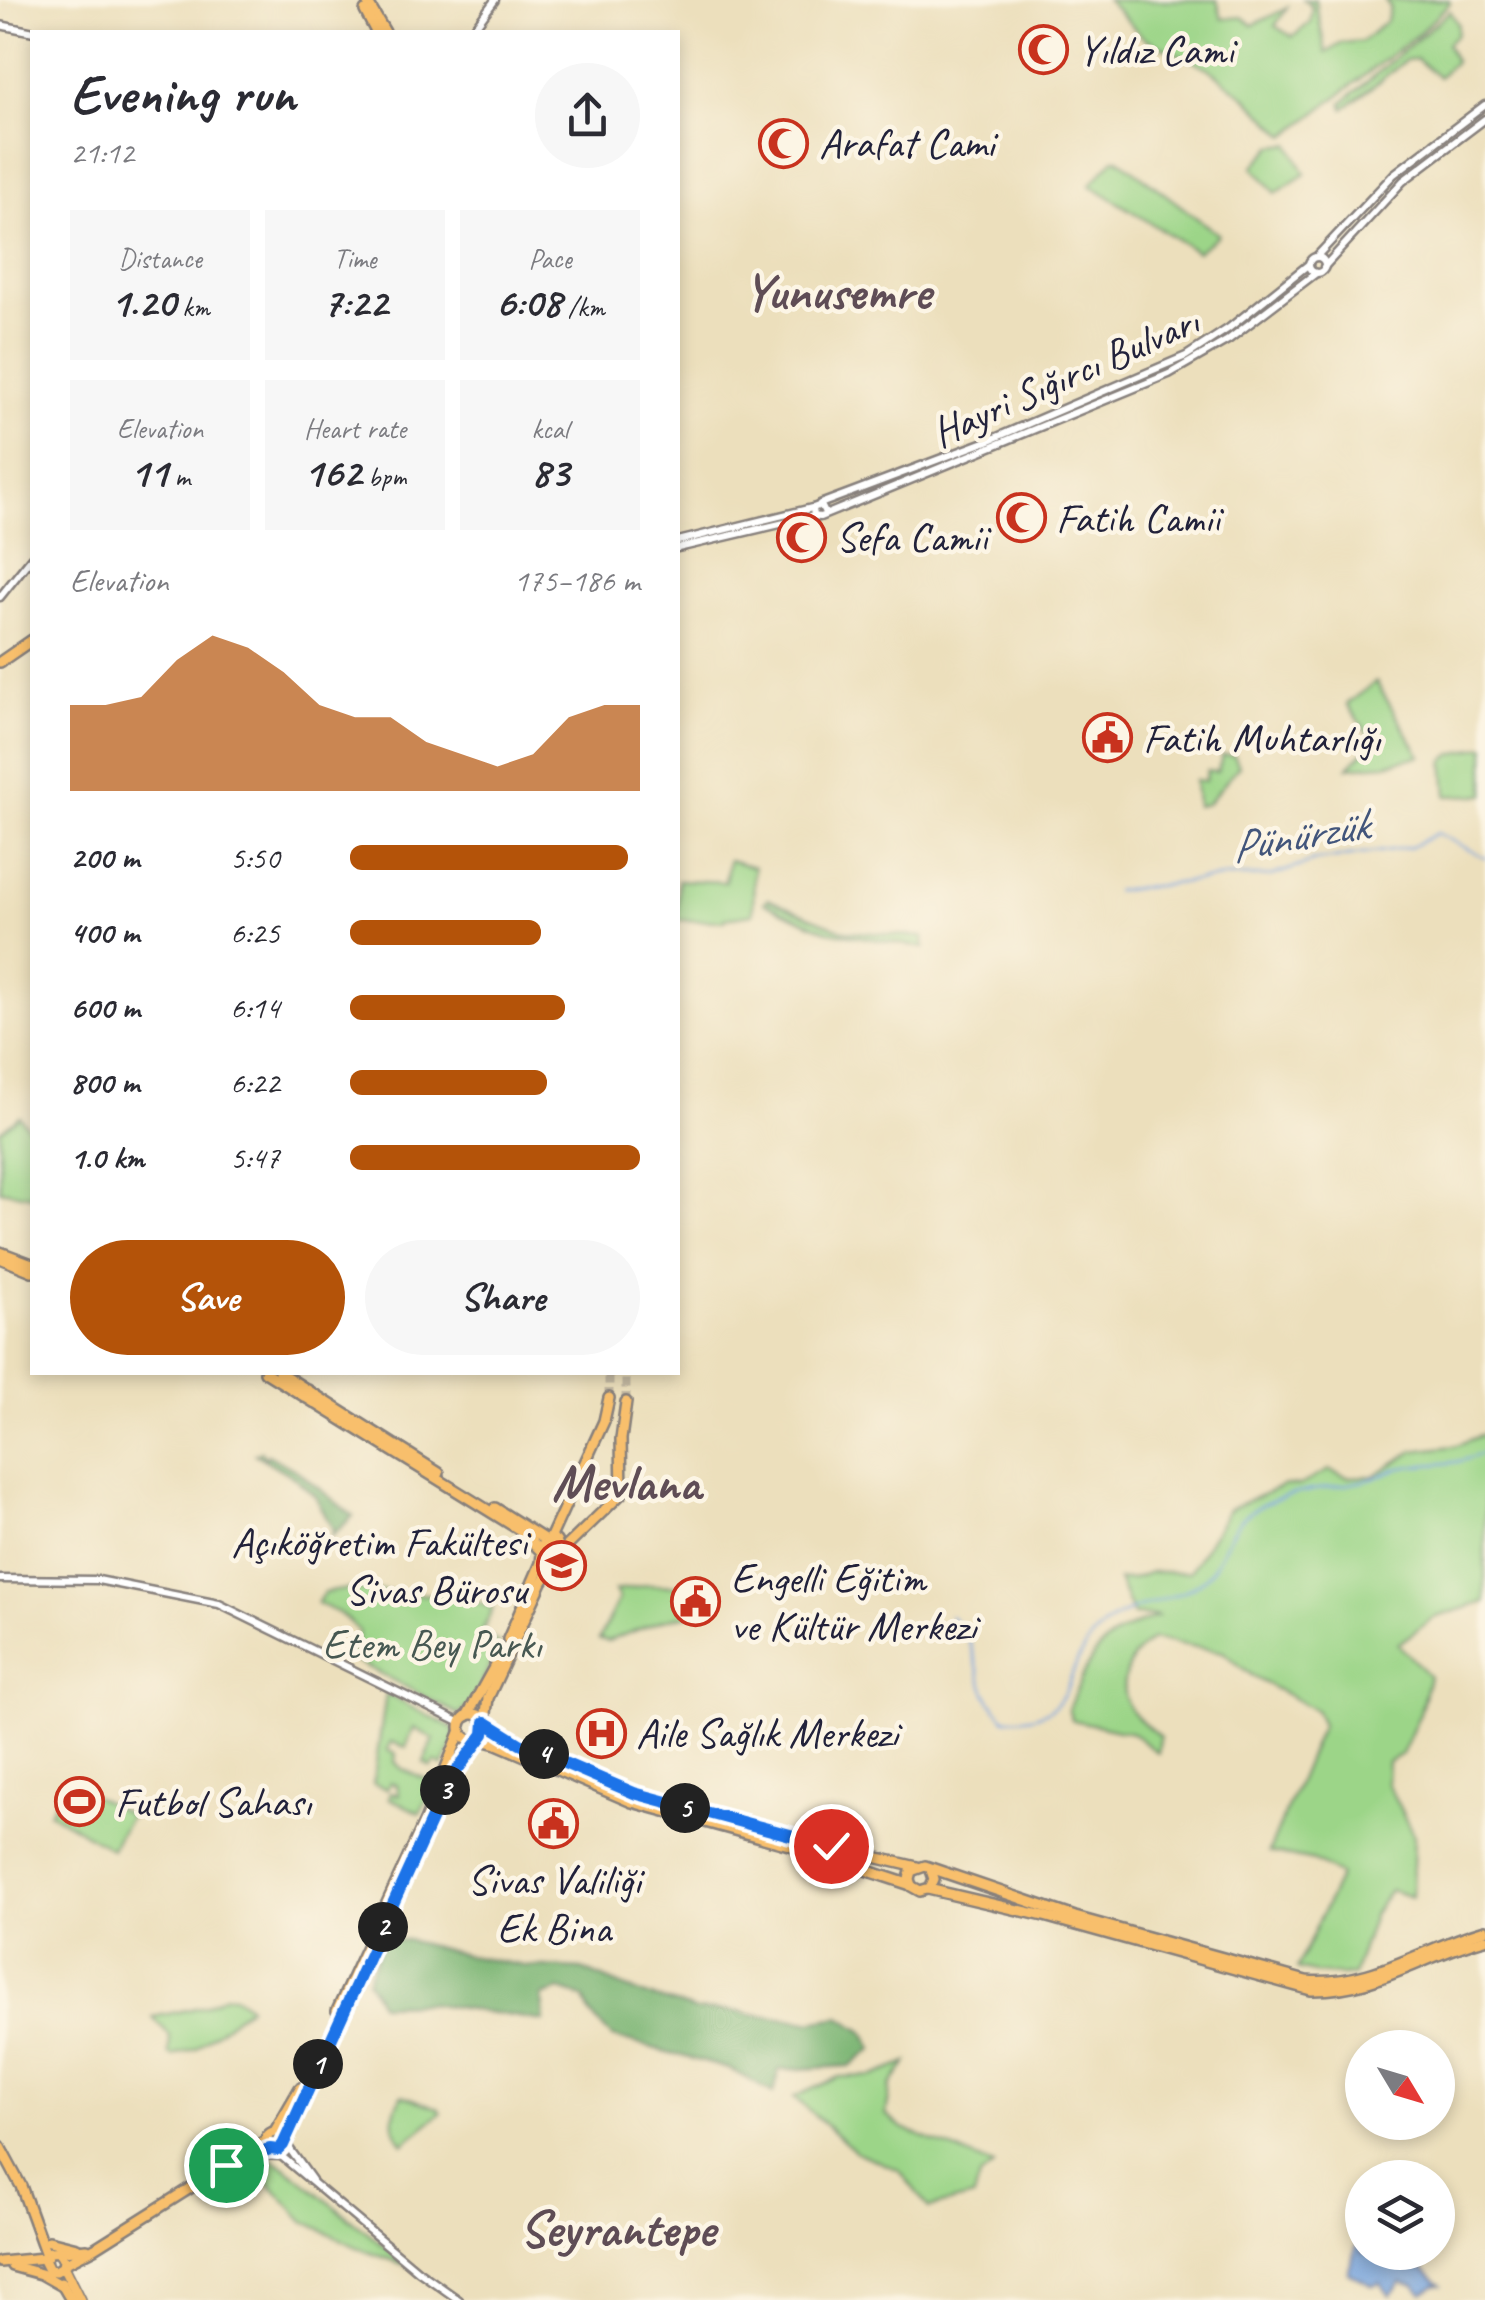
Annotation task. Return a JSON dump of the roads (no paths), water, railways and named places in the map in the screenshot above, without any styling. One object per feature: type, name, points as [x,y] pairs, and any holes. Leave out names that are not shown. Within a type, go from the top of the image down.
[{"type":"main road","points":[[363,0],[375,30]]},
{"type":"main road","points":[[363,0],[384,30]]},
{"type":"main road","points":[[0,664],[30,645]]},
{"type":"main road","points":[[0,1255],[30,1267]]},
{"type":"main road","points":[[270,1375],[520,1530],[549,1560],[582,1534],[622,1493],[621,1440],[626,1402]]},
{"type":"main road","points":[[285,1375],[551,1541],[559,1555]]},
{"type":"main road","points":[[273,2149],[269,2134],[274,2132],[321,2044],[425,1821],[463,1723],[494,1670],[542,1553],[551,1541],[604,1421],[609,1398]]},
{"type":"main road","points":[[551,1541],[582,1534]]},
{"type":"main road","points":[[0,2264],[54,2261],[90,2249],[226,2165],[281,2148],[449,1781],[486,1730],[488,1698],[559,1555]]},
{"type":"main road","points":[[463,1723],[478,1715],[520,1744],[634,1793],[793,1838],[931,1870],[1088,1921],[1306,1982],[1361,1978],[1442,1943],[1485,1930]]},
{"type":"main road","points":[[463,1723],[469,1739],[497,1744],[632,1802],[789,1845],[919,1891],[928,1889],[1044,1916],[1311,1990],[1347,1989],[1376,1982],[1485,1940]]},
{"type":"main road","points":[[911,1886],[909,1876],[916,1866]]},
{"type":"main road","points":[[928,1889],[934,1880],[931,1870]]},
{"type":"main road","points":[[274,2132],[286,2137]]},
{"type":"main road","points":[[0,2147],[71,2300]]},
{"type":"main road","points":[[226,2165],[273,2149]]},
{"type":"main road","points":[[45,2241],[90,2249]]},
{"type":"main road","points":[[18,2264],[34,2255],[45,2241]]},
{"type":"main road","points":[[54,2261],[80,2300]]},
{"type":"main road","points":[[18,2264],[64,2287]]},
{"type":"street","points":[[472,30],[495,0]]},
{"type":"street","points":[[0,25],[30,31]]},
{"type":"street","points":[[1324,268],[1323,260],[1316,258],[1394,174],[1485,105]]},
{"type":"street","points":[[1324,268],[1402,181],[1485,119]]},
{"type":"street","name":"Hayri Sığırcı Bulvarı","points":[[680,544],[816,509],[1186,356],[1229,328],[1316,258]]},
{"type":"street","points":[[1309,264],[1316,273]]},
{"type":"street","name":"Hayri Sığırcı Bulvarı","points":[[816,509],[820,517],[1169,374],[1228,340],[1324,268]]},
{"type":"street","points":[[0,597],[30,560]]},
{"type":"street","points":[[0,1579],[98,1580],[219,1604],[463,1723]]},
{"type":"street","points":[[286,2137],[290,2152],[319,2188]]},
{"type":"street","points":[[273,2149],[459,2300]]},
{"type":"water","points":[[1424,2270],[1441,2285],[1423,2293],[1401,2282],[1390,2296],[1380,2282],[1373,2285],[1348,2272]]},
{"type":"waterway","name":"Pünürzük","points":[[1115,891],[1226,877],[1271,876],[1315,861],[1411,847],[1437,833],[1485,858]]},
{"type":"waterway","points":[[950,1616],[968,1638],[985,1692],[997,1710],[1006,1719],[1030,1717],[1057,1704],[1081,1654],[1104,1626],[1118,1616],[1191,1588],[1204,1579],[1239,1523],[1258,1507],[1288,1495],[1368,1480],[1397,1469],[1464,1460],[1485,1451]]},
{"type":"tunnel","points":[[609,1375],[609,1398]]},
{"type":"tunnel","points":[[626,1375],[626,1402]]},
{"type":"place","name":"Yıldız Cami","points":[[1043,50]]},
{"type":"place","name":"Arafat Cami","points":[[784,143]]},
{"type":"place","name":"Fatih Camii","points":[[1021,518]]},
{"type":"place","name":"Sefa Camii","points":[[801,537]]},
{"type":"place","name":"Fatih Muhtarlığı","points":[[1108,738]]},
{"type":"place","name":"Açıköğretim Fakültesi Sivas Bürosu","points":[[562,1566]]},
{"type":"place","name":"Engelli Eğitim ve Kültür Merkezi","points":[[696,1602]]},
{"type":"place","name":"Aile Sağlık Merkezi","points":[[601,1733]]},
{"type":"place","name":"Futbol Sahası","points":[[80,1802]]},
{"type":"place","name":"Sivas Valiliği Ek Bina","points":[[554,1824]]},
{"type":"district","name":"Yunusemre","points":[[837,292]]},
{"type":"district","name":"Mevlana","points":[[626,1483]]},
{"type":"district","name":"Seyrantepe","points":[[617,2229]]},
{"type":"park label","name":"Etem Bey Parkı","points":[[432,1644]]}]
